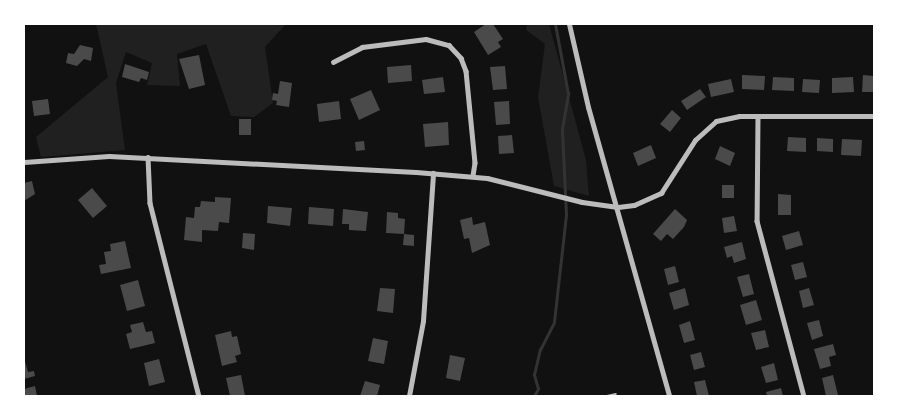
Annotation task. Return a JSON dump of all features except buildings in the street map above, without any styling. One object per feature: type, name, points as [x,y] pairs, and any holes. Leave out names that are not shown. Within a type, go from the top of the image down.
[{"type":"street","points":[[569,24],[588,107],[618,207],[669,396]]},
{"type":"street","points":[[332,62],[362,47],[419,40],[449,45],[461,58],[466,71],[475,162],[473,176]]},
{"type":"street","points":[[758,116],[757,221],[804,396]]},
{"type":"street","points":[[24,162],[88,157],[148,157],[473,176],[574,200],[618,207],[634,205],[661,193],[690,146],[707,126],[726,118],[758,116],[874,116]]},
{"type":"street","points":[[148,157],[148,193],[199,396]]},
{"type":"street","points":[[409,396],[423,322],[433,173]]},
{"type":"lane","points":[[607,396],[616,394]]},
{"type":"shaded area","points":[[96,24],[286,24],[265,47],[273,103],[254,117],[231,116],[206,44],[177,54],[180,86],[147,85],[152,63],[126,52],[116,83],[125,150],[41,157],[36,137],[108,77]]},
{"type":"shaded area","points":[[527,24],[549,24],[586,160],[589,196],[554,186],[538,97],[545,44],[526,30]]},
{"type":"waterway","points":[[534,396],[538,389],[534,375],[540,350],[554,322],[566,215],[562,129],[568,94],[555,24]]}]
